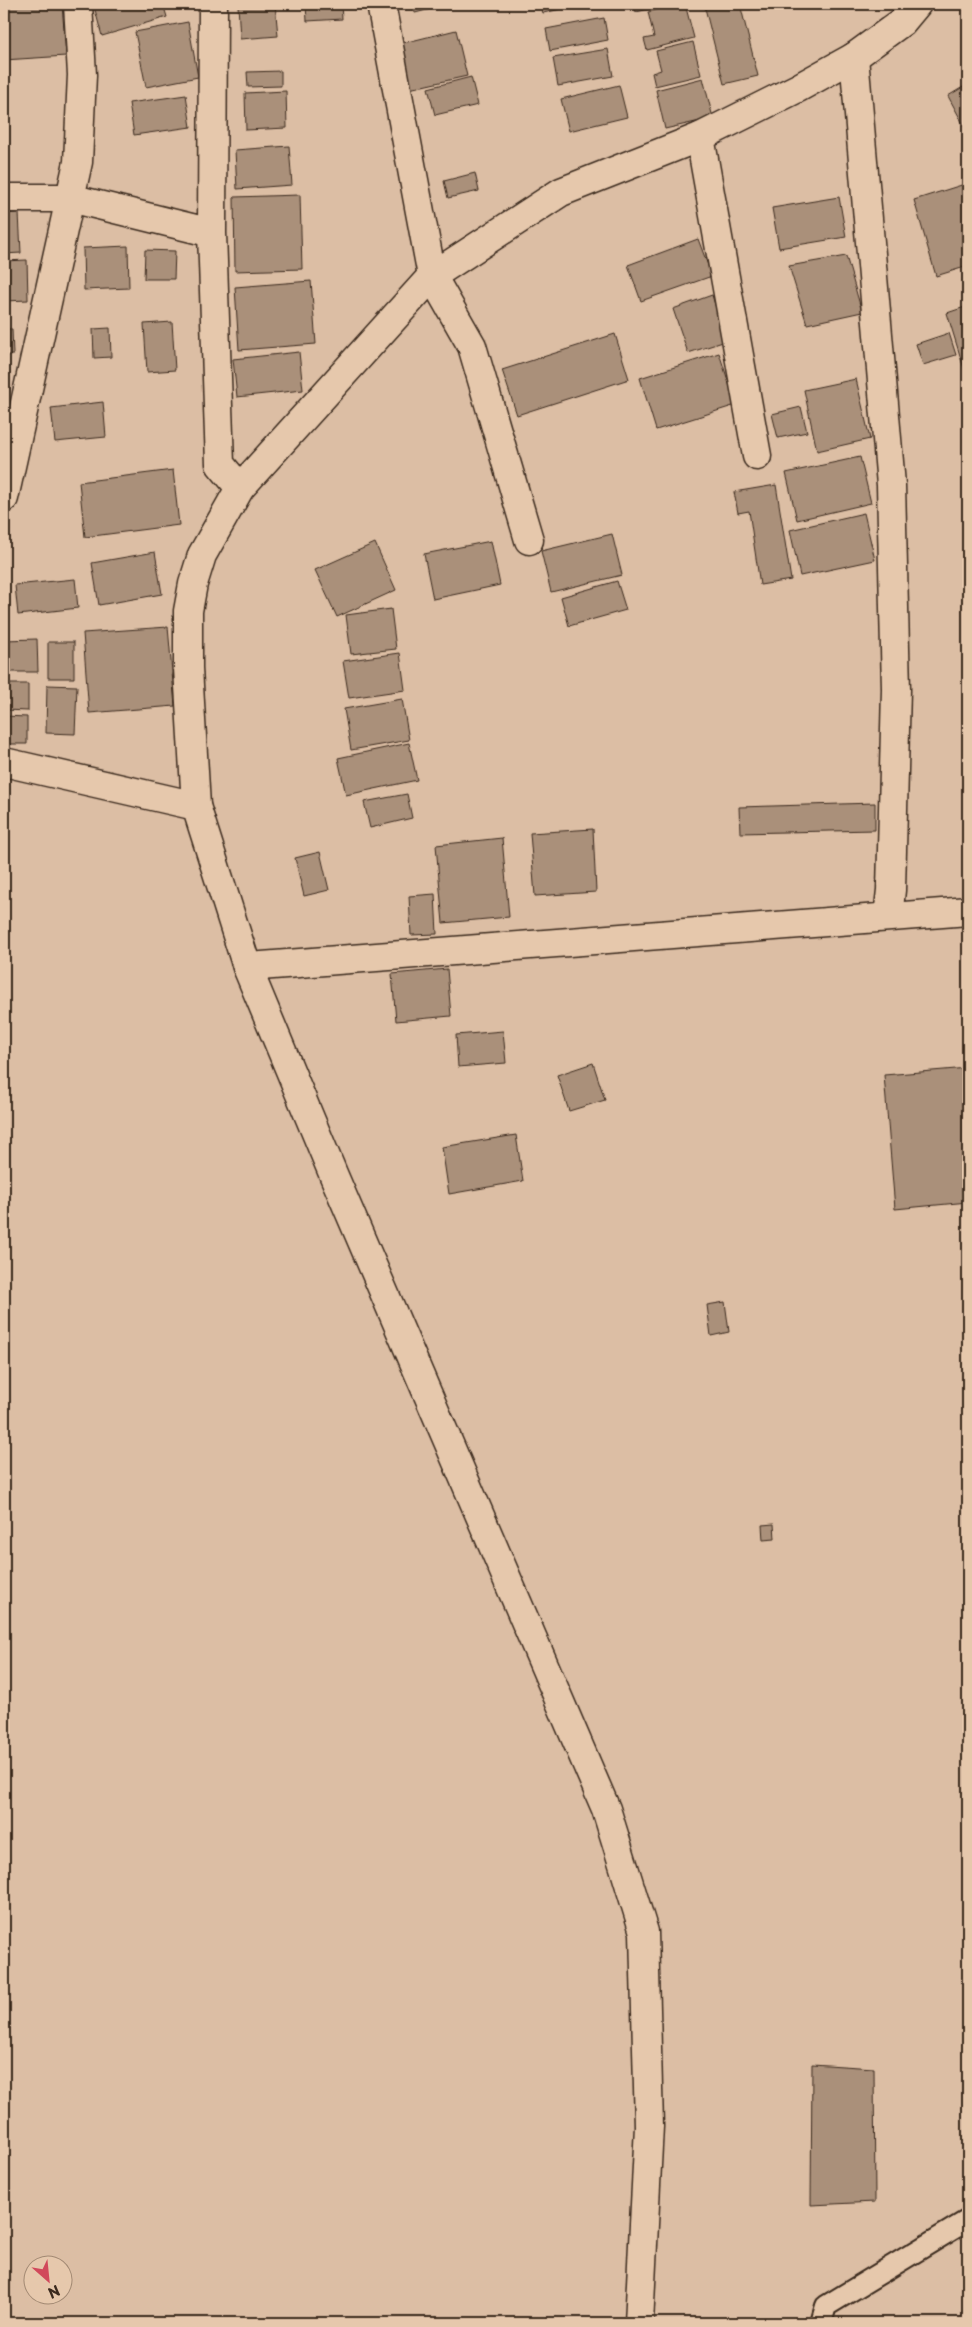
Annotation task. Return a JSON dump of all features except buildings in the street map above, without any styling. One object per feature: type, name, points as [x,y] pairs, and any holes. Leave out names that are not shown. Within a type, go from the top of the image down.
[{"type":"street","points":[[4,498],[78,162],[82,75],[78,4]]},
{"type":"street","points":[[213,4],[212,233],[220,464],[240,488]]},
{"type":"street","points":[[381,4],[432,276],[472,346],[529,540]]},
{"type":"street","points":[[638,2323],[649,2126],[644,1932],[606,1809],[338,1185],[247,967],[196,806],[188,668],[188,611],[192,584],[202,555],[240,488],[432,276],[561,192],[700,137],[798,88],[854,57],[902,22],[917,4]]},
{"type":"street","points":[[854,57],[891,484],[896,689],[891,890],[888,917]]},
{"type":"street","points":[[700,137],[757,456]]},
{"type":"street","points":[[4,198],[70,198],[212,233]]},
{"type":"street","points":[[4,762],[196,806]]},
{"type":"street","points":[[247,967],[968,911]]},
{"type":"lane","points":[[821,2323],[826,2306],[968,2220]]}]
